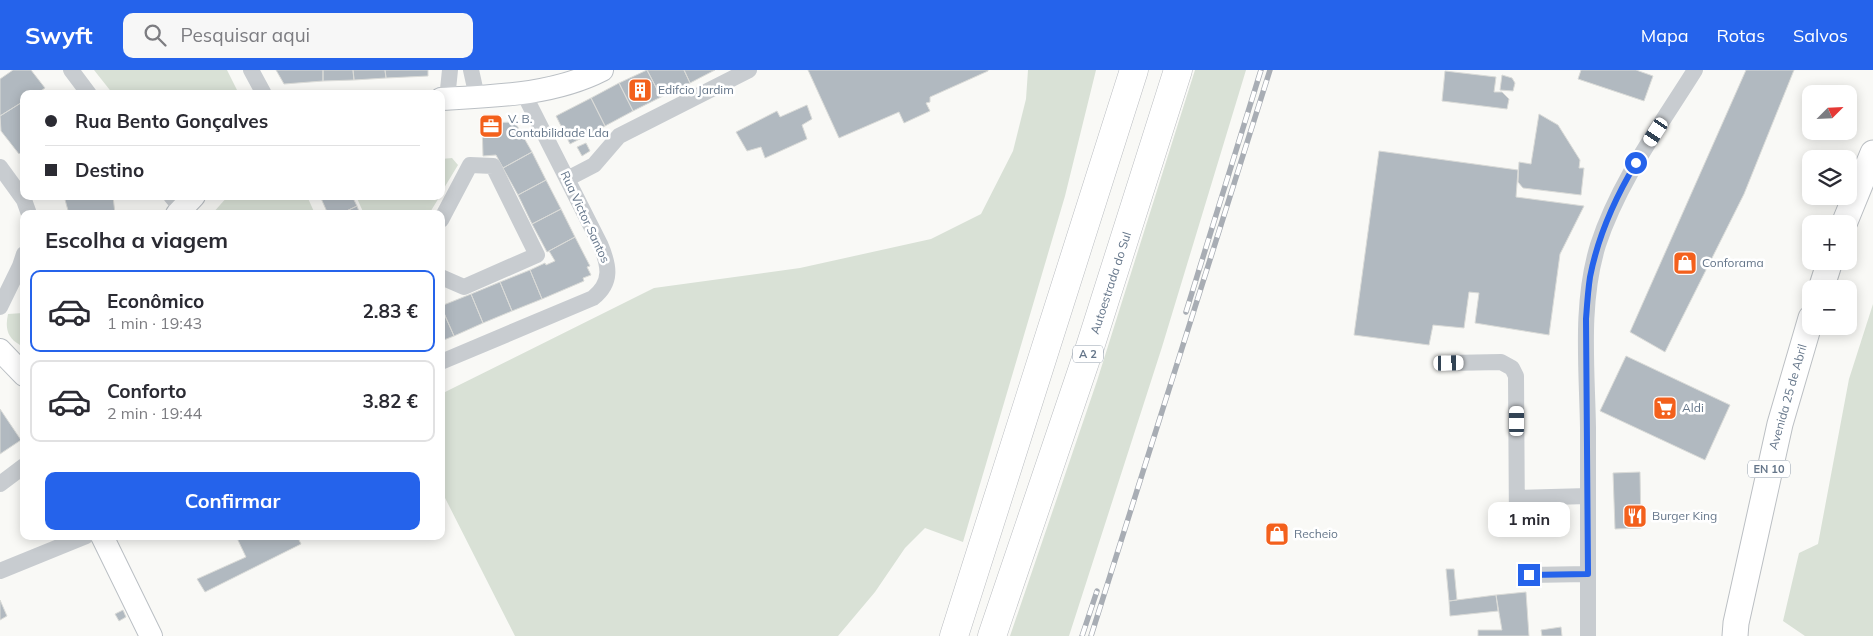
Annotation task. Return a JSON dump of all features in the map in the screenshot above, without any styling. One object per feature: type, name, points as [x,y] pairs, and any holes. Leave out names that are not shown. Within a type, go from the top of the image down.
[{"type":"highway","points":[[954,636],[1134,70]]},
{"type":"highway","name":"Autoestrada do Sul","points":[[992,636],[1090,347],[1178,70]]},
{"type":"main road","points":[[1848,215],[1873,153]]},
{"type":"main road","name":"Avenida 25 de Abril","points":[[1734,632],[1774,449],[1805,335]]},
{"type":"street","points":[[70,70],[86,90]]},
{"type":"street","points":[[252,70],[262,90]]},
{"type":"street","points":[[447,86],[469,70],[478,97]]},
{"type":"street","points":[[447,86],[478,97],[524,94],[590,76],[602,70]]},
{"type":"street","points":[[567,179],[594,165],[619,136],[749,70]]},
{"type":"street","points":[[1588,636],[1586,319],[1592,269],[1598,245],[1612,207],[1626,179],[1695,70]]},
{"type":"street","name":"Rua Victor Santos","points":[[445,360],[585,302],[598,295],[604,287],[609,268],[606,257],[524,94]]},
{"type":"street","points":[[445,212],[470,165],[492,166],[537,256],[464,287],[445,279]]},
{"type":"street","points":[[0,167],[20,194]]},
{"type":"street","points":[[0,307],[20,266]]},
{"type":"street","points":[[0,350],[20,370]]},
{"type":"street","points":[[1449,363],[1501,362],[1512,368],[1517,383],[1517,529]]},
{"type":"street","points":[[0,484],[20,469]]},
{"type":"street","points":[[1517,498],[1588,496]]},
{"type":"street","points":[[0,571],[76,540]]},
{"type":"street","points":[[104,540],[151,636]]},
{"type":"street","points":[[1529,575],[1588,574]]},
{"type":"shaded area","points":[[94,70],[227,70],[237,90],[110,90]]},
{"type":"shaded area","points":[[1028,70],[1096,70],[1065,196],[963,542],[925,528],[905,548],[875,592],[838,636],[515,636],[445,498],[445,392],[654,288],[800,268],[931,239],[981,214],[1013,151],[1026,99]]},
{"type":"shaded area","points":[[1195,70],[1246,70],[1162,347],[1069,636],[1010,636],[1097,381]]},
{"type":"shaded area","points":[[452,158],[458,165],[445,186],[445,159]]},
{"type":"shaded area","points":[[224,200],[309,200],[313,210],[216,210]]},
{"type":"shaded area","points":[[358,200],[438,200],[431,210],[362,210]]},
{"type":"shaded area","points":[[1873,304],[1873,636],[1805,636],[1783,621],[1799,553],[1818,544],[1849,379]]},
{"type":"shaded area","points":[[20,313],[20,345],[12,339],[8,332],[8,314]]},
{"type":"building","points":[[13,70],[31,70],[45,88],[42,90],[20,90],[20,104],[0,116],[0,79]]},
{"type":"building","points":[[276,70],[323,70],[323,81],[284,84]]},
{"type":"building","points":[[323,70],[353,70],[354,80],[323,81]]},
{"type":"building","points":[[353,70],[385,70],[386,78],[354,80]]},
{"type":"building","points":[[385,70],[428,70],[428,76],[386,78]]},
{"type":"building","points":[[647,70],[684,70],[690,83],[661,97]]},
{"type":"building","name":"Edifcio Jardim","points":[[647,70],[661,97],[633,111],[619,83]]},
{"type":"building","points":[[684,70],[715,70],[690,83]]},
{"type":"building","points":[[808,70],[988,71],[930,97],[930,102],[926,103],[930,111],[904,123],[899,112],[839,138]]},
{"type":"building","points":[[1581,70],[1636,70],[1653,76],[1644,101],[1578,79]]},
{"type":"building","name":"Conforama","points":[[1746,70],[1794,70],[1744,194],[1665,352],[1630,332]]},
{"type":"building","points":[[1445,71],[1496,77],[1494,92],[1502,92],[1509,99],[1507,109],[1442,101]]},
{"type":"building","points":[[1502,75],[1512,78],[1515,83],[1513,91],[1500,90]]},
{"type":"building","points":[[619,83],[633,111],[605,126],[591,98]]},
{"type":"building","points":[[591,98],[605,126],[570,144],[556,116]]},
{"type":"building","points":[[20,104],[19,154],[1,131],[0,116]]},
{"type":"building","points":[[807,105],[812,119],[802,125],[807,139],[765,158],[761,147],[747,151],[736,132],[777,111],[780,117]]},
{"type":"building","points":[[1539,114],[1558,125],[1580,160],[1579,168],[1584,168],[1581,195],[1523,188],[1518,182],[1519,162],[1531,164]]},
{"type":"building","points":[[515,122],[532,152],[503,168],[496,155],[483,156],[482,123]]},
{"type":"building","points":[[586,143],[590,151],[582,156],[577,147]]},
{"type":"building","points":[[1379,151],[1518,170],[1516,197],[1584,206],[1560,254],[1549,335],[1475,323],[1479,293],[1469,292],[1464,328],[1433,325],[1429,345],[1354,335]]},
{"type":"building","points":[[532,152],[546,180],[518,195],[503,168]]},
{"type":"building","points":[[546,180],[561,209],[532,224],[518,195]]},
{"type":"building","points":[[65,200],[113,200],[115,210],[68,210]]},
{"type":"building","points":[[322,200],[354,200],[357,206],[348,210],[326,210]]},
{"type":"building","points":[[357,206],[358,210],[348,210]]},
{"type":"building","points":[[561,209],[575,237],[547,252],[532,224]]},
{"type":"building","points":[[575,237],[590,266],[587,267],[591,275],[583,278],[584,281],[542,299],[530,270],[545,263],[546,265],[555,261],[549,251]]},
{"type":"building","points":[[530,270],[542,299],[512,311],[500,282]]},
{"type":"building","points":[[500,282],[512,311],[483,323],[471,294]]},
{"type":"building","points":[[471,294],[483,323],[454,336],[445,315],[445,304]]},
{"type":"building","points":[[445,316],[454,336],[445,339]]},
{"type":"building","name":"Aldi","points":[[1626,356],[1730,405],[1705,460],[1600,411]]},
{"type":"building","points":[[0,409],[20,441],[0,454]]},
{"type":"building","points":[[1640,472],[1641,528],[1615,529],[1613,473]]},
{"type":"building","points":[[238,540],[299,540],[301,544],[205,592],[197,579],[246,557]]},
{"type":"building","points":[[1446,569],[1454,569],[1457,600],[1449,601]]},
{"type":"building","points":[[1526,592],[1529,636],[1478,636],[1478,630],[1502,630],[1496,595]]},
{"type":"building","points":[[1496,595],[1498,611],[1450,616],[1449,601]]},
{"type":"building","points":[[0,600],[7,616],[0,620]]},
{"type":"building","points":[[123,610],[126,617],[119,621],[115,614]]},
{"type":"building","points":[[1561,627],[1562,636],[1542,636],[1541,630]]},
{"type":"railway","points":[[1186,312],[1261,70]]},
{"type":"railway","points":[[1091,636],[1270,70]]},
{"type":"railway","points":[[1082,636],[1097,591]]},
{"type":"place","name":"Edifcio Jardim","points":[[640,90]]},
{"type":"place","name":"V. B. Contabilidade Lda","points":[[491,126]]},
{"type":"place","name":"Conforama","points":[[1685,263]]},
{"type":"place","name":"Aldi","points":[[1665,408]]},
{"type":"place","name":"Burger King","points":[[1635,516]]},
{"type":"place","name":"Recheio","points":[[1277,534]]},
{"type":"route","points":[[1529,575],[1588,574],[1586,319],[1590,277],[1598,245],[1612,207],[1636,163]]}]
